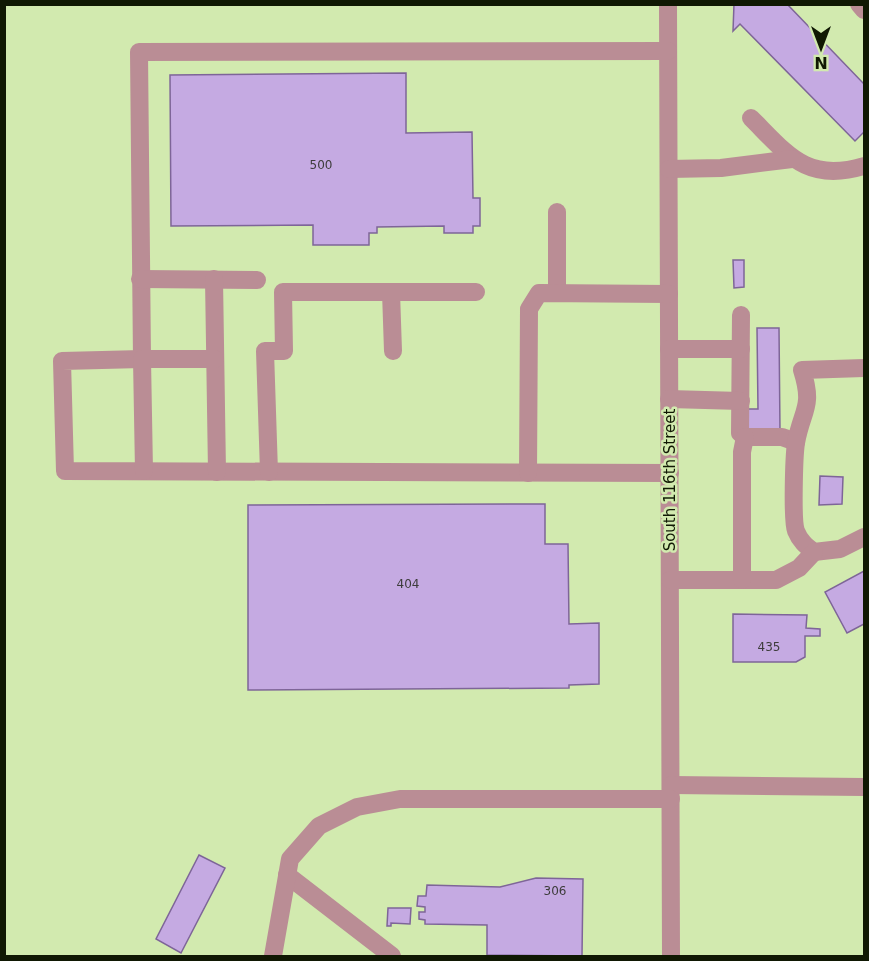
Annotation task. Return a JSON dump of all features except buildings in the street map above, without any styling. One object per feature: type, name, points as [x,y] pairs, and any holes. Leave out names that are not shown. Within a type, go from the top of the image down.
[{"type":"street","name":"South 116th Street","points":[[668,4],[671,957]]},
{"type":"street","points":[[859,4],[864,10]]},
{"type":"street","points":[[144,471],[139,52],[668,51]]},
{"type":"street","points":[[751,118],[792,159],[826,172],[847,171],[864,166]]},
{"type":"street","points":[[669,169],[721,168],[792,159]]},
{"type":"street","points":[[557,212],[557,293]]},
{"type":"street","points":[[140,279],[257,280]]},
{"type":"street","points":[[214,279],[217,472]]},
{"type":"street","points":[[269,472],[265,351],[284,351],[283,292],[476,292]]},
{"type":"street","points":[[391,292],[393,351]]},
{"type":"street","points":[[528,473],[529,309],[539,293],[669,294]]},
{"type":"street","points":[[741,315],[741,433],[745,437],[782,437],[796,442]]},
{"type":"street","points":[[669,349],[741,349]]},
{"type":"street","points":[[215,359],[62,361],[65,471],[670,473]]},
{"type":"street","points":[[864,368],[802,370],[807,386],[807,403],[796,442],[795,529],[802,543],[814,552],[840,549],[864,537]]},
{"type":"street","points":[[669,399],[741,401]]},
{"type":"street","points":[[742,580],[742,452],[745,437]]},
{"type":"street","points":[[670,580],[776,580],[785,577],[807,562],[814,552]]},
{"type":"street","points":[[273,957],[290,859],[319,826],[357,807],[400,799],[864,787]]},
{"type":"street","points":[[287,875],[392,957]]}]
